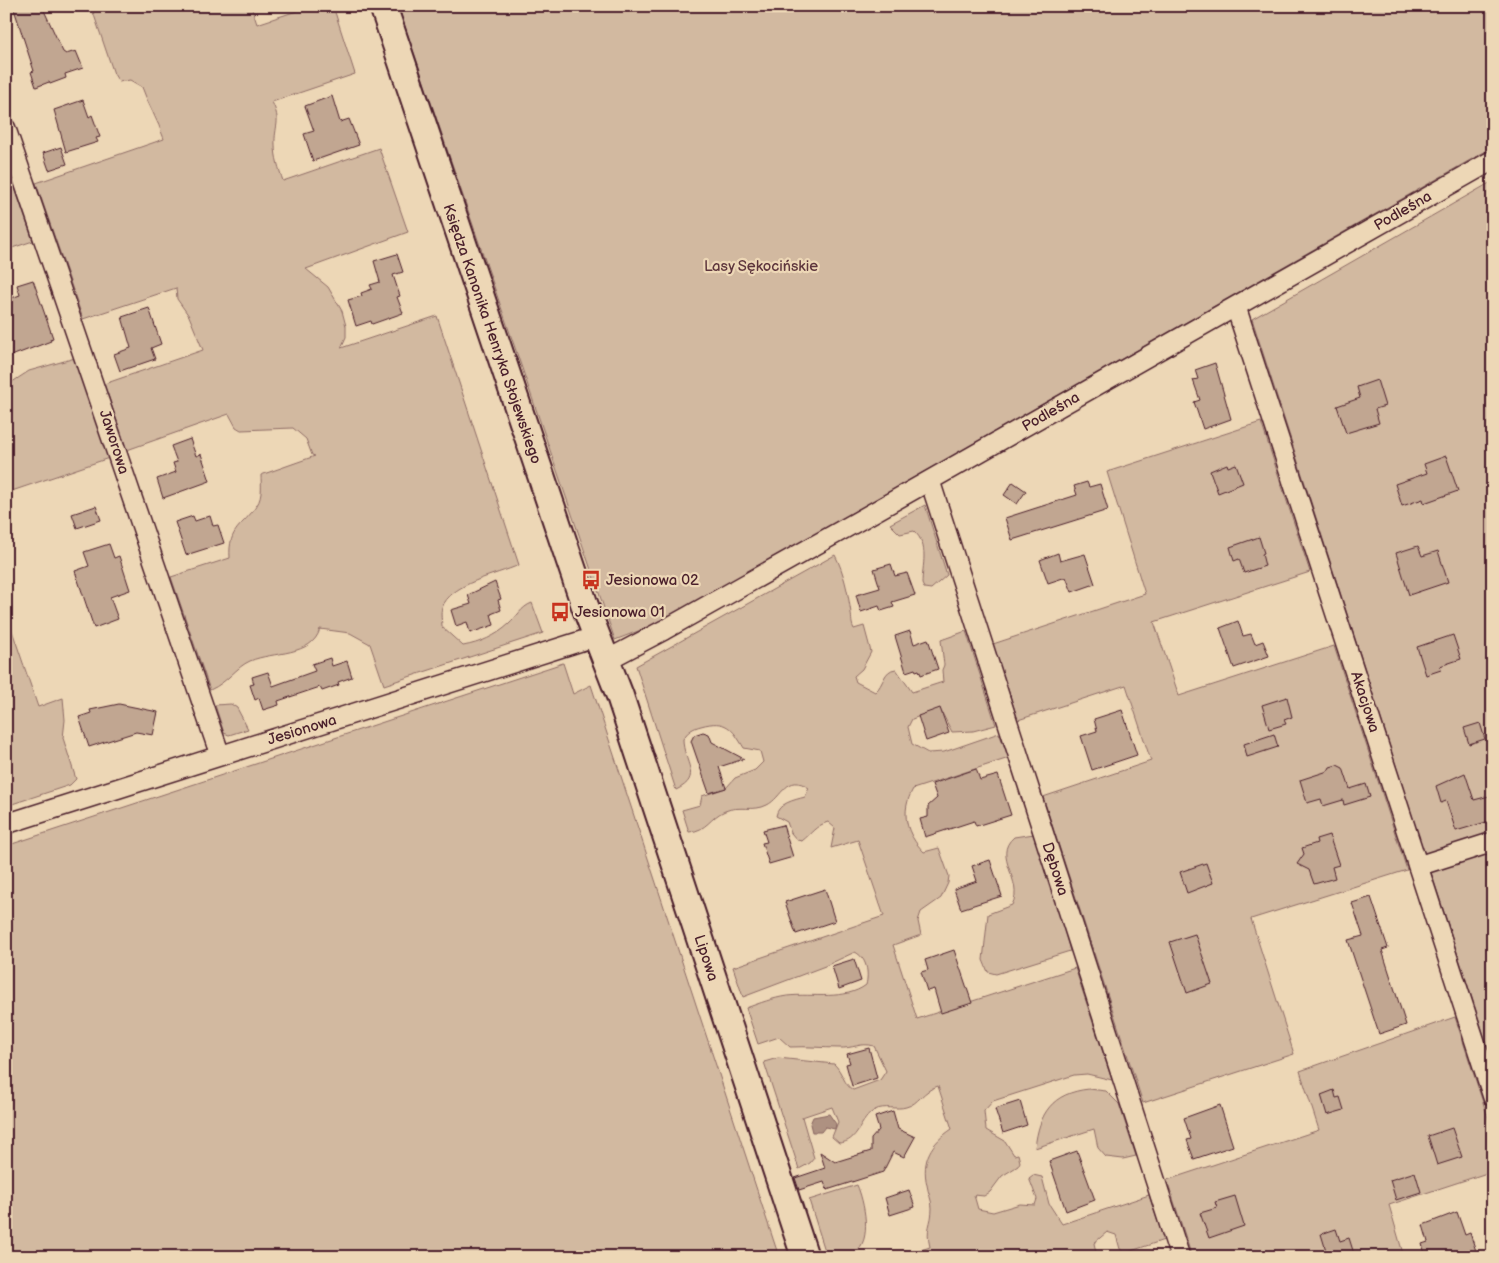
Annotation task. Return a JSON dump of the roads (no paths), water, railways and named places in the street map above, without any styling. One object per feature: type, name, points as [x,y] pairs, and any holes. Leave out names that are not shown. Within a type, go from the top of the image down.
[{"type":"street","name":"Księdza Kanonika Henryka Słojewskiego","points":[[383,6],[460,241],[585,606],[607,660]]},
{"type":"street","name":"Jaworowa","points":[[6,129],[220,756]]},
{"type":"street","name":"Podleśna","points":[[607,660],[930,481],[1493,160]]},
{"type":"street","name":"Akacjowa","points":[[1236,307],[1493,1097]]},
{"type":"street","name":"Dębowa","points":[[930,481],[1180,1257]]},
{"type":"street","name":"Jesionowa","points":[[6,824],[597,636]]},
{"type":"street","name":"Lipowa","points":[[607,660],[805,1257]]},
{"type":"street","points":[[1418,866],[1493,842]]},
{"type":"place","name":"Jesionowa 02","points":[[591,580]]},
{"type":"place","name":"Jesionowa 01","points":[[560,612]]},
{"type":"park label","name":"Lasy Sękocińskie","points":[[761,266]]}]
